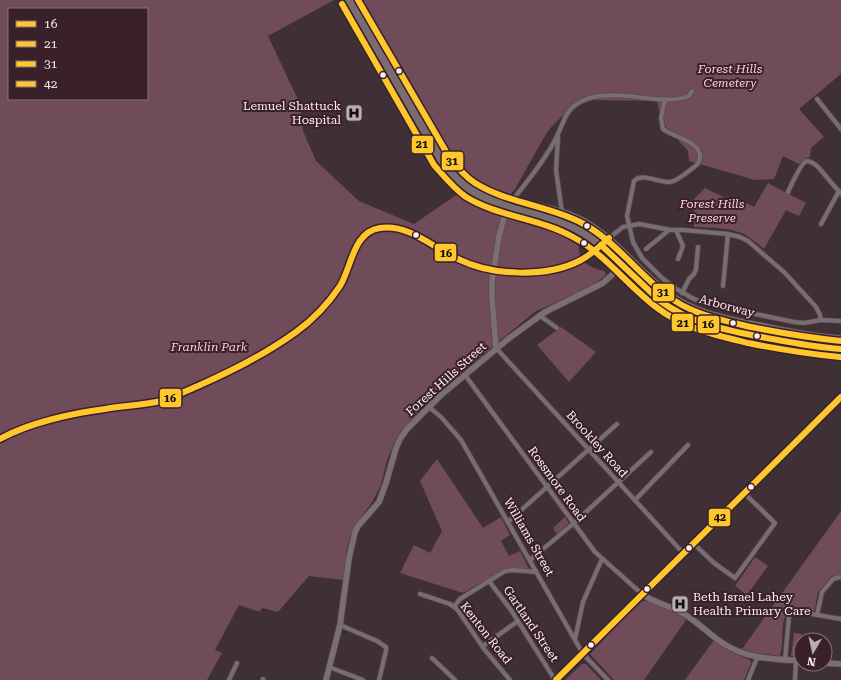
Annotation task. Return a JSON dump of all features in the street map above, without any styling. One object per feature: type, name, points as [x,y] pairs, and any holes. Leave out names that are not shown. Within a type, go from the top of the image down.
[{"type":"highway","points":[[349,0],[441,160],[458,180],[476,194],[493,202],[510,204]]},
{"type":"highway","points":[[355,0],[452,166],[462,177],[480,190],[510,204]]},
{"type":"highway","name":"Arborway","points":[[510,204],[537,205],[562,212],[584,222],[608,238],[658,286],[686,305],[716,317],[774,329],[841,339]]},
{"type":"highway","name":"Arborway","points":[[510,204],[564,223],[583,233],[601,245],[656,298],[680,314],[697,322],[765,338],[841,350]]},
{"type":"highway","points":[[765,338],[768,332],[774,329]]},
{"type":"main road","points":[[556,680],[841,396]]},
{"type":"street","points":[[496,348],[492,284],[498,242],[510,204],[543,160],[567,115],[578,104],[597,96],[618,95],[665,99],[686,98],[692,91]]},
{"type":"street","points":[[628,225],[627,213],[636,179],[642,177],[660,182],[674,181],[696,166],[700,161],[698,149],[693,144],[663,129],[661,118],[665,99]]},
{"type":"street","points":[[817,99],[841,129]]},
{"type":"street","points":[[560,130],[556,170],[562,212]]},
{"type":"street","points":[[788,192],[803,164],[808,161],[819,168],[840,192],[820,224]]},
{"type":"street","points":[[0,439],[16,431],[76,414],[155,402],[173,397],[240,366],[295,332],[325,306],[344,277],[360,239],[373,229],[389,227],[404,231],[462,261],[504,271],[537,271],[565,267],[584,258],[608,238],[628,225],[639,224],[668,230],[728,234],[746,240],[784,272],[816,307],[821,320]]},
{"type":"street","name":"Arborway","points":[[628,225],[633,242],[642,258],[667,282],[682,293],[706,304],[794,322],[804,323],[821,320],[841,321]]},
{"type":"street","points":[[646,249],[668,230]]},
{"type":"street","points":[[676,230],[683,246],[678,259]]},
{"type":"street","points":[[723,286],[728,234]]},
{"type":"street","points":[[682,293],[689,279],[694,274],[698,246]]},
{"type":"street","name":"Forest Hills Street","points":[[326,680],[340,625],[348,558],[355,532],[358,526],[379,502],[400,438],[429,406],[496,348],[539,315],[603,283],[623,265]]},
{"type":"street","points":[[539,315],[557,328]]},
{"type":"street","name":"Brookley Road","points":[[496,348],[684,554]]},
{"type":"street","name":"Rossmore Road","points":[[465,375],[595,552],[642,595]]},
{"type":"street","name":"Williams Street","points":[[429,406],[461,440],[583,654],[608,680]]},
{"type":"street","points":[[508,522],[617,424]]},
{"type":"street","points":[[635,500],[688,445]]},
{"type":"street","points":[[530,560],[574,523],[651,452]]},
{"type":"street","points":[[694,544],[714,563],[735,578],[775,523],[744,493]]},
{"type":"street","points":[[575,640],[583,602],[602,559]]},
{"type":"street","points":[[454,607],[456,602],[460,599],[499,574],[508,570],[536,572]]},
{"type":"street","points":[[818,615],[822,592],[834,579],[841,578]]},
{"type":"street","name":"Gartland Street","points":[[489,581],[511,610],[556,680]]},
{"type":"street","name":"Kenton Road","points":[[420,594],[454,607],[510,680]]},
{"type":"street","points":[[642,595],[674,608],[730,648],[743,654],[757,658],[793,661]]},
{"type":"street","points":[[785,660],[790,614],[795,612],[841,619]]},
{"type":"street","points":[[483,646],[518,621]]},
{"type":"street","points":[[340,625],[386,647],[379,680]]},
{"type":"street","points":[[432,658],[455,680]]},
{"type":"street","points":[[748,680],[757,658]]},
{"type":"street","points":[[229,680],[237,663]]},
{"type":"street","points":[[329,667],[363,680]]},
{"type":"green space","name":"Franklin Park","points":[[0,0],[334,0],[268,36],[300,104],[303,131],[316,161],[359,201],[414,224],[462,191],[502,208],[545,218],[562,224],[575,232],[578,238],[579,250],[584,262],[606,273],[604,277],[588,288],[536,311],[431,397],[397,437],[387,460],[381,485],[372,502],[352,531],[347,548],[343,580],[309,576],[278,612],[262,608],[260,612],[239,605],[215,650],[222,653],[207,680],[0,680]]},
{"type":"green space","name":"Forest Hills Cemetery","points":[[361,0],[841,0],[841,74],[799,109],[824,137],[811,148],[810,157],[806,158],[799,164],[783,156],[774,179],[755,180],[689,161],[688,151],[662,122],[657,101],[592,100],[575,104],[552,126],[515,189],[508,196],[479,181],[455,159]]},
{"type":"green space","name":"Forest Hills Preserve","points":[[768,183],[806,203],[799,216],[786,210],[764,249],[740,232],[720,228],[694,227],[694,210],[684,209],[705,188],[731,201],[734,197],[754,207]]},
{"type":"green space","points":[[561,327],[596,352],[569,382],[537,345]]},
{"type":"green space","points":[[437,459],[483,528],[501,517],[510,535],[501,541],[509,556],[520,551],[529,569],[508,568],[463,593],[400,573],[414,545],[430,553],[442,531],[420,481]]},
{"type":"green space","points":[[841,511],[841,575],[832,576],[818,592],[815,609],[813,611],[791,608],[787,613],[783,624],[780,656],[756,653],[742,649]]},
{"type":"green space","points":[[565,517],[569,523],[557,534],[553,528]]},
{"type":"green space","points":[[755,557],[768,566],[747,595],[735,586]]},
{"type":"green space","points":[[640,601],[647,601],[675,611],[686,620],[644,680],[614,680],[590,654]]},
{"type":"green space","points":[[714,640],[727,650],[750,660],[751,663],[744,680],[685,680]]},
{"type":"green space","points":[[793,641],[793,656],[791,656]]},
{"type":"green space","points":[[582,664],[586,664],[601,680],[565,680]]},
{"type":"transit line","name":"31","points":[[358,0],[448,155],[460,170],[475,183],[487,190],[513,200],[567,216],[592,229],[614,246],[654,285],[685,307],[717,319],[751,327],[841,341]]},
{"type":"transit line","name":"21","points":[[342,4],[434,165],[453,186],[466,197],[492,209],[547,226],[573,237],[585,244],[606,261],[656,307],[688,326],[748,343],[840,357]]},
{"type":"transit line","name":"16","points":[[0,439],[24,428],[65,416],[161,401],[250,361],[285,340],[303,327],[326,305],[340,286],[354,251],[359,243],[364,236],[371,231],[380,228],[391,228],[411,233],[472,265],[503,272],[520,273],[552,270],[567,266],[589,255],[609,238]]},
{"type":"transit line","name":"16","points":[[601,245],[659,300],[681,314],[705,324],[730,331],[841,349]]},
{"type":"transit line","name":"42","points":[[556,680],[841,397]]},
{"type":"place","name":"Lemuel Shattuck Hospital","points":[[354,113]]},
{"type":"place","name":"Beth Israel Lahey Health Primary Care","points":[[680,604]]}]
